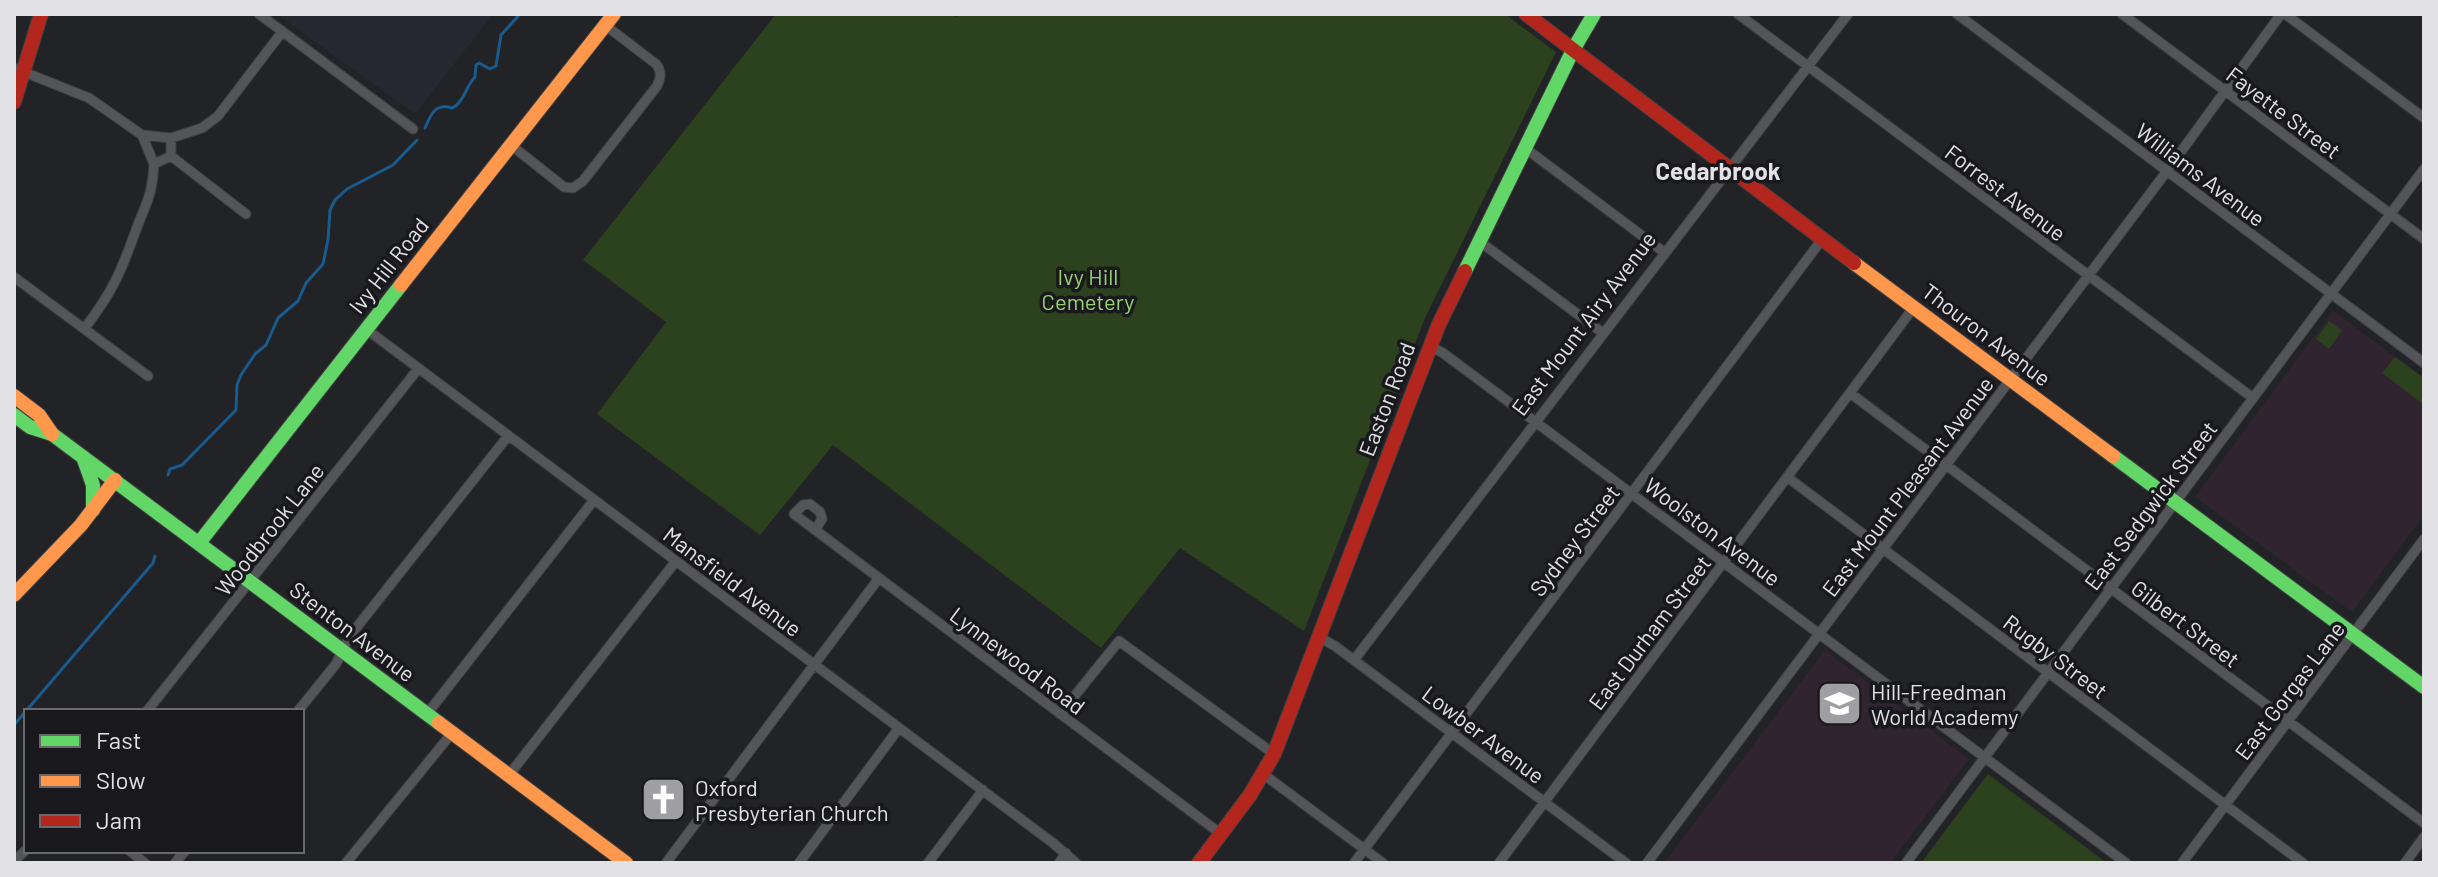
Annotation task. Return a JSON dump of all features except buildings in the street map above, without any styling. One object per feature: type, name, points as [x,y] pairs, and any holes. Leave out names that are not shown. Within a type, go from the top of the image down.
[{"type":"main road","points":[[14,102],[18,70],[41,14]]},
{"type":"main road","name":"Thouron Avenue","points":[[1526,14],[2424,687]]},
{"type":"main road","name":"Easton Road","points":[[1263,774],[1274,754],[1430,346],[1573,50],[1594,14]]},
{"type":"main road","name":"Ivy Hill Road","points":[[199,543],[610,19]]},
{"type":"main road","name":"Stenton Avenue","points":[[14,396],[39,415],[52,434]]},
{"type":"main road","name":"Stenton Avenue","points":[[14,415],[30,427],[52,434],[83,456],[626,863]]},
{"type":"main road","points":[[83,456],[93,485],[93,510]]},
{"type":"main road","points":[[14,595],[93,510],[115,480]]},
{"type":"main road","points":[[1199,863],[1263,774]]},
{"type":"street","points":[[259,14],[413,129]]},
{"type":"street","name":"Forrest Avenue","points":[[1738,14],[2253,398]]},
{"type":"street","name":"East Mount Airy Avenue","points":[[1354,660],[1848,14]]},
{"type":"street","name":"Williams Avenue","points":[[1957,14],[2424,363]]},
{"type":"street","name":"Fayette Street","points":[[2122,14],[2424,239]]},
{"type":"street","points":[[2283,14],[2424,118]]},
{"type":"street","name":"East Mount Pleasant Avenue","points":[[1647,863],[2283,14]]},
{"type":"street","points":[[511,145],[564,187],[573,188],[583,181],[657,86],[661,74],[656,64],[610,19]]},
{"type":"street","points":[[18,70],[89,98],[142,135],[171,138],[202,128],[218,116],[282,32]]},
{"type":"street","points":[[84,329],[124,266],[150,200],[154,164],[142,135]]},
{"type":"street","points":[[171,138],[171,156]]},
{"type":"street","points":[[1525,148],[1665,253]]},
{"type":"street","points":[[154,164],[171,156]]},
{"type":"street","points":[[171,156],[246,214]]},
{"type":"street","name":"East Sedgwick Street","points":[[1906,863],[2424,169]]},
{"type":"street","name":"Sydney Street","points":[[1354,863],[1823,238]]},
{"type":"street","points":[[1479,241],[1603,333]]},
{"type":"street","points":[[14,277],[148,376]]},
{"type":"street","name":"East Durham Street","points":[[1499,863],[1914,307]]},
{"type":"street","name":"Mansfield Avenue","points":[[366,329],[983,790],[1076,863]]},
{"type":"street","name":"Woolston Avenue","points":[[1430,346],[2126,863]]},
{"type":"street","name":"Woodbrook Lane","points":[[149,709],[418,369]]},
{"type":"street","name":"Gilbert Street","points":[[1850,393],[2424,823]]},
{"type":"street","points":[[300,709],[336,664],[349,637],[508,436]]},
{"type":"street","name":"Rugby Street","points":[[1787,477],[2303,863]]},
{"type":"street","points":[[427,714],[594,500]]},
{"type":"street","name":"Lynnewood Road","points":[[815,530],[822,519],[818,509],[807,504],[801,506],[794,514],[815,530],[1060,714],[1221,834]]},
{"type":"street","name":"East Gorgas Lane","points":[[2182,863],[2424,539]]},
{"type":"street","points":[[509,775],[676,561]]},
{"type":"street","points":[[666,863],[879,578]]},
{"type":"street","name":"Lowber Avenue","points":[[1319,637],[1626,863]]},
{"type":"street","points":[[1060,714],[1119,641],[1274,754]]},
{"type":"street","points":[[799,863],[899,728]]},
{"type":"street","points":[[346,863],[452,733]]},
{"type":"street","points":[[1263,774],[1383,863]]},
{"type":"street","points":[[928,863],[983,790]]},
{"type":"street","points":[[2405,863],[2424,837]]},
{"type":"street","points":[[1059,863],[1066,853]]},
{"type":"shaded area","points":[[277,14],[493,14],[415,114]]},
{"type":"shaded area","points":[[2333,311],[2424,378],[2424,515],[2352,612],[2195,497]]},
{"type":"shaded area","name":"Hill-Freedman World Academy","points":[[1825,650],[1969,759],[1890,863],[1664,863]]},
{"type":"green space","name":"Ivy Hill Cemetery","points":[[776,14],[951,14],[956,17],[959,14],[1505,14],[1556,52],[1425,318],[1304,631],[1180,548],[1101,648],[833,445],[760,535],[597,414],[666,322],[583,260]]},
{"type":"green space","points":[[2329,321],[2342,331],[2329,349],[2316,339]]},
{"type":"green space","points":[[2395,357],[2424,378],[2424,405],[2382,373]]},
{"type":"green space","points":[[1988,774],[2107,863],[1921,863]]},
{"type":"waterway","points":[[425,128],[438,108],[452,108],[459,103],[475,77],[476,65],[479,63],[490,69],[496,66],[501,35],[520,14]]},
{"type":"waterway","points":[[168,475],[170,469],[182,465],[236,410],[237,385],[241,375],[255,354],[266,345],[278,318],[298,301],[306,283],[323,264],[330,210],[335,200],[347,189],[393,165],[417,140]]},
{"type":"waterway","points":[[28,709],[153,563],[155,556]]},
{"type":"waterway","points":[[14,725],[24,713]]},
{"type":"traffic: fast","points":[[1465,271],[1573,50],[1594,14]]},
{"type":"traffic: fast","points":[[199,543],[401,285]]},
{"type":"traffic: fast","points":[[14,415],[30,427],[52,434],[439,723]]},
{"type":"traffic: fast","points":[[2113,456],[2424,687]]},
{"type":"traffic: fast","points":[[83,457],[93,485],[93,510]]},
{"type":"traffic: slow","points":[[401,285],[614,14]]},
{"type":"traffic: slow","points":[[1854,263],[2113,456]]},
{"type":"traffic: slow","points":[[14,396],[39,415],[52,434]]},
{"type":"traffic: slow","points":[[14,595],[81,525],[115,480]]},
{"type":"traffic: slow","points":[[439,723],[626,863]]},
{"type":"traffic: jam","points":[[14,102],[41,14]]},
{"type":"traffic: jam","points":[[1526,14],[1854,263]]},
{"type":"traffic: jam","points":[[1199,863],[1250,795],[1274,754],[1439,324],[1465,271]]},
{"type":"place","name":"Hill-Freedman World Academy","points":[[1840,704]]},
{"type":"place","name":"Oxford Presbyterian Church","points":[[664,800]]},
{"type":"district","name":"Cedarbrook","points":[[1718,170]]}]
